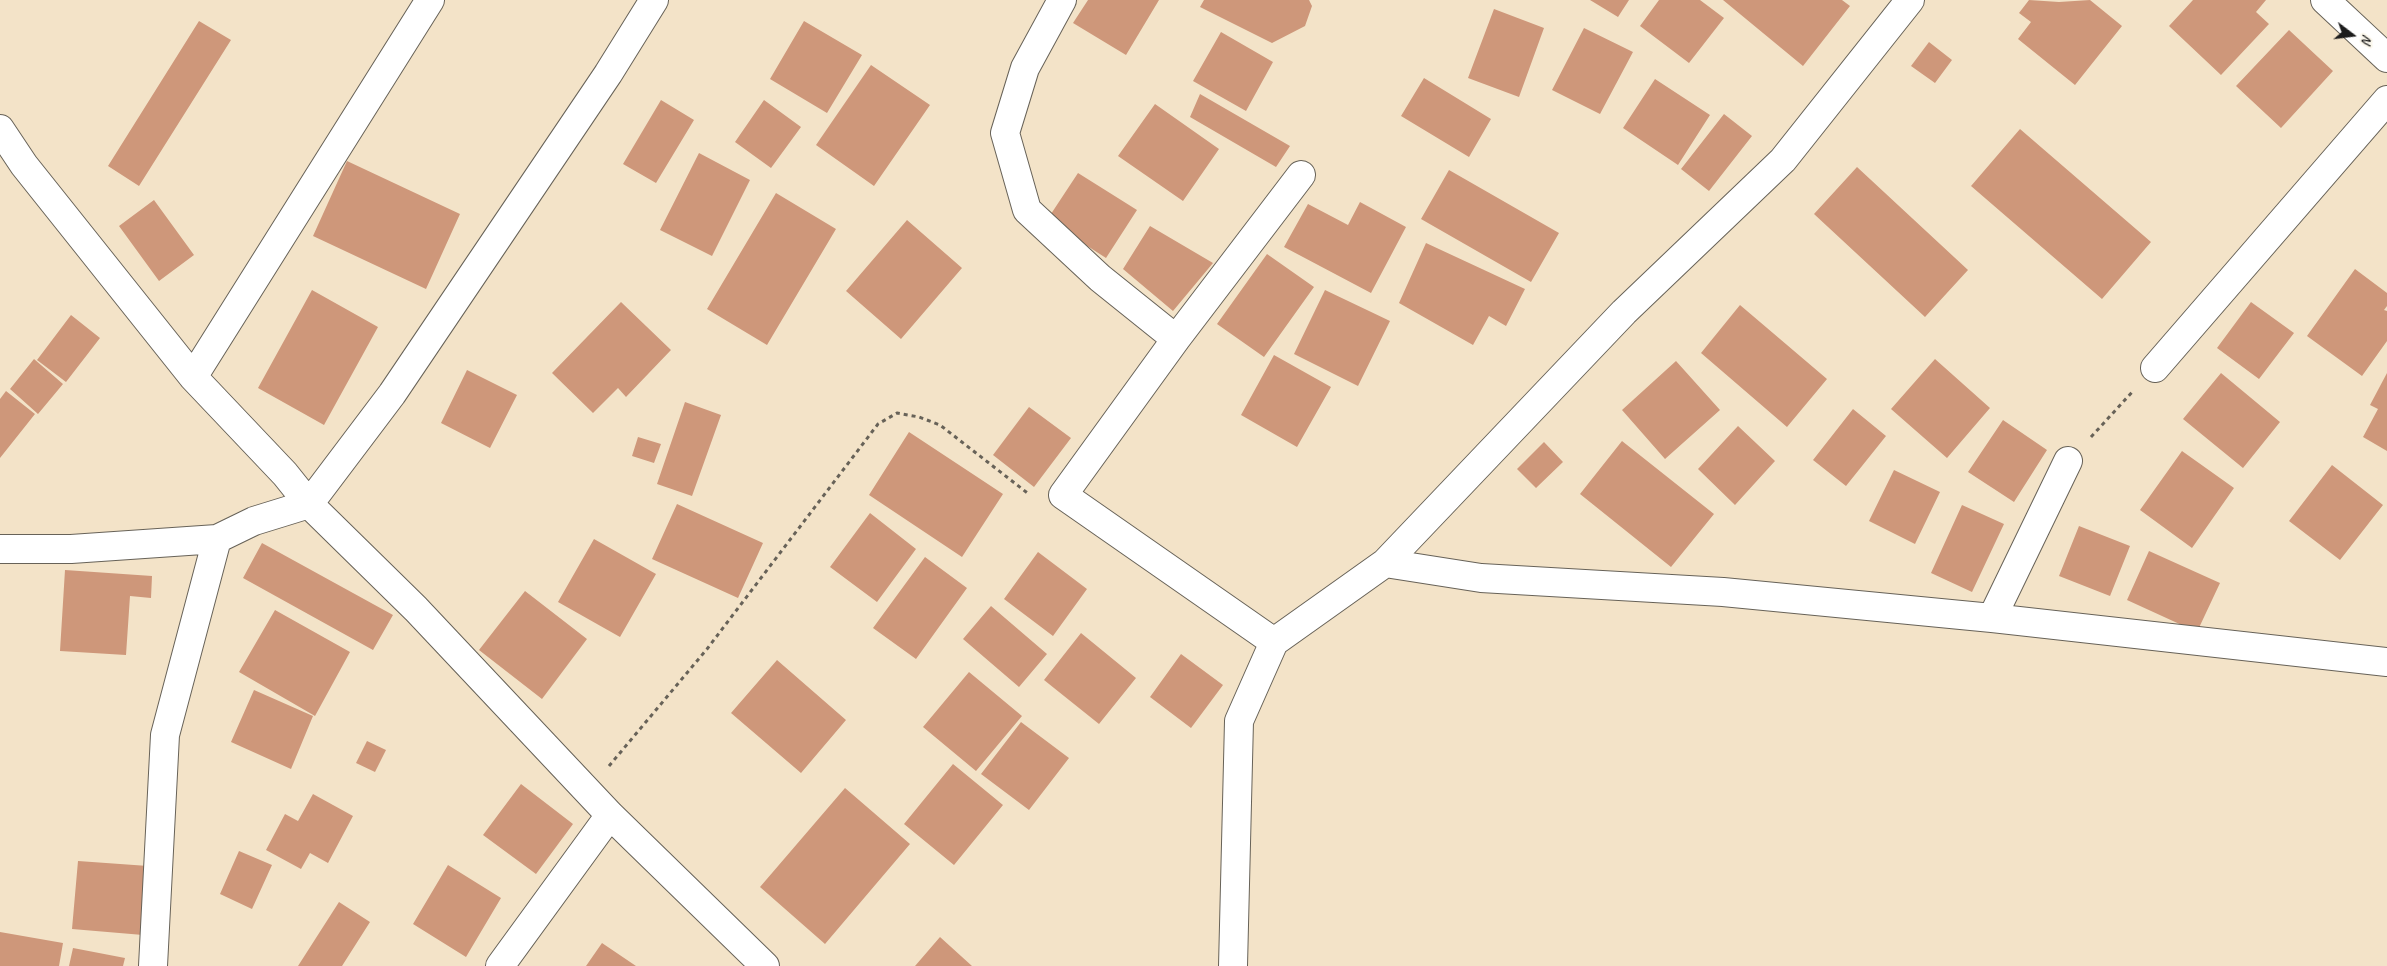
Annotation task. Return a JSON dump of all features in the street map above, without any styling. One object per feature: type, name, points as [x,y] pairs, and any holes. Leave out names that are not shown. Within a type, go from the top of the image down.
[{"type":"street","points":[[193,377],[430,0]]},
{"type":"street","points":[[0,549],[72,548],[217,539],[254,521],[309,504],[397,386],[608,74],[654,0]]},
{"type":"street","points":[[1062,0],[1025,68],[1005,133],[1027,210],[1100,278],[1176,339]]},
{"type":"street","points":[[1233,966],[1239,721],[1274,642],[1385,563],[1624,312],[1783,160],[1910,0]]},
{"type":"street","points":[[2325,0],[2387,58]]},
{"type":"street","points":[[2155,368],[2387,100]]},
{"type":"street","points":[[0,129],[24,165],[193,377],[285,474],[309,504],[416,608],[610,815],[765,966]]},
{"type":"street","points":[[1274,642],[1063,495],[1176,339],[1301,175]]},
{"type":"street","points":[[1992,618],[2068,461]]},
{"type":"street","points":[[154,966],[165,735],[217,539]]},
{"type":"street","points":[[1385,563],[1480,578],[1723,592],[1992,618],[2387,662]]},
{"type":"street","points":[[500,966],[610,815]]},
{"type":"path","points":[[2068,461],[2155,368]]},
{"type":"path","points":[[591,794],[611,763],[707,649],[878,424],[897,413],[919,417],[940,426],[1032,496],[1063,495]]},
{"type":"building","points":[[1088,0],[1159,0],[1126,55],[1073,23]]},
{"type":"building","points":[[1204,0],[1309,0],[1312,6],[1305,26],[1272,43],[1200,7]]},
{"type":"building","points":[[1590,0],[1629,0],[1618,17]]},
{"type":"building","points":[[1659,0],[1700,0],[1724,18],[1689,63],[1640,26]]},
{"type":"building","points":[[1723,0],[1842,0],[1850,6],[1803,66]]},
{"type":"building","points":[[2029,0],[2059,2],[2090,0],[2122,26],[2075,85],[2018,39],[2031,22],[2019,13]]},
{"type":"building","points":[[2193,0],[2266,0],[2256,12],[2269,24],[2221,75],[2169,26]]},
{"type":"building","points":[[1494,9],[1544,28],[1519,97],[1468,78]]},
{"type":"building","points":[[199,21],[231,40],[139,186],[108,166]]},
{"type":"building","points":[[804,21],[862,55],[827,113],[770,79]]},
{"type":"building","points":[[1584,28],[1633,52],[1600,114],[1552,90]]},
{"type":"building","points":[[2289,30],[2333,71],[2281,128],[2236,86]]},
{"type":"building","points":[[1221,32],[1273,62],[1246,111],[1193,81]]},
{"type":"building","points":[[1929,42],[1952,60],[1935,83],[1911,66]]},
{"type":"building","points":[[871,65],[930,105],[874,186],[816,145]]},
{"type":"building","points":[[1424,78],[1491,119],[1469,157],[1401,116]]},
{"type":"building","points":[[1655,79],[1710,115],[1678,165],[1623,128]]},
{"type":"building","points":[[1200,94],[1290,146],[1276,167],[1190,117]]},
{"type":"building","points":[[661,100],[694,120],[656,183],[623,164]]},
{"type":"building","points":[[764,100],[801,127],[771,168],[735,142]]},
{"type":"building","points":[[1155,104],[1219,149],[1183,201],[1118,156]]},
{"type":"building","points":[[1724,114],[1752,136],[1709,191],[1681,169]]},
{"type":"building","points":[[2020,129],[2151,242],[2102,299],[1971,186]]},
{"type":"building","points":[[699,153],[750,180],[712,256],[660,230]]},
{"type":"building","points":[[347,161],[460,214],[426,289],[313,236]]},
{"type":"building","points":[[1857,167],[1968,270],[1925,317],[1814,214]]},
{"type":"building","points":[[1449,170],[1559,233],[1531,282],[1421,219]]},
{"type":"building","points":[[1078,173],[1137,210],[1106,258],[1047,220]]},
{"type":"building","points":[[776,193],[836,229],[767,345],[707,309]]},
{"type":"building","points":[[154,200],[194,255],[159,281],[119,226]]},
{"type":"building","points":[[1360,202],[1406,227],[1371,293],[1284,247],[1308,204],[1348,225]]},
{"type":"building","points":[[907,220],[962,268],[901,339],[846,291]]},
{"type":"building","points":[[1150,226],[1213,263],[1173,311],[1123,269]]},
{"type":"building","points":[[1426,243],[1525,289],[1506,326],[1489,316],[1473,345],[1399,303]]},
{"type":"building","points":[[1267,254],[1314,287],[1264,357],[1217,324]]},
{"type":"building","points":[[2355,269],[2387,293],[2387,306],[2384,310],[2387,311],[2387,341],[2362,376],[2307,336]]},
{"type":"building","points":[[312,290],[378,327],[324,425],[258,388]]},
{"type":"building","points":[[1325,290],[1390,321],[1358,386],[1294,354]]},
{"type":"building","points":[[621,302],[671,350],[626,397],[618,388],[593,413],[552,373]]},
{"type":"building","points":[[2251,302],[2294,333],[2259,379],[2217,348]]},
{"type":"building","points":[[1740,305],[1827,379],[1787,427],[1701,353]]},
{"type":"building","points":[[71,315],[100,338],[66,382],[37,360]]},
{"type":"building","points":[[1274,355],[1331,387],[1297,447],[1241,415]]},
{"type":"building","points":[[34,359],[63,384],[38,414],[10,389]]},
{"type":"building","points":[[1935,359],[1990,408],[1947,458],[1891,409]]},
{"type":"building","points":[[1676,361],[1720,410],[1665,459],[1622,410]]},
{"type":"building","points":[[467,370],[517,395],[490,448],[441,423]]},
{"type":"building","points":[[2221,373],[2280,422],[2243,468],[2183,419]]},
{"type":"building","points":[[2387,373],[2387,451],[2363,437],[2378,409],[2370,405]]},
{"type":"building","points":[[6,391],[35,414],[0,458],[0,399]]},
{"type":"building","points":[[685,402],[721,415],[692,496],[657,484]]},
{"type":"building","points":[[1029,407],[1071,438],[1034,487],[993,455]]},
{"type":"building","points":[[1853,409],[1886,436],[1846,486],[1813,460]]},
{"type":"building","points":[[2003,420],[2047,450],[2014,502],[1968,472]]},
{"type":"building","points":[[1738,426],[1775,461],[1735,505],[1698,469]]},
{"type":"building","points":[[909,432],[1003,494],[962,557],[869,495]]},
{"type":"building","points":[[638,437],[661,444],[654,463],[632,456]]},
{"type":"building","points":[[1622,441],[1714,514],[1671,567],[1580,494]]},
{"type":"building","points":[[1544,442],[1563,462],[1536,488],[1517,469]]},
{"type":"building","points":[[2182,451],[2234,488],[2192,548],[2140,510]]},
{"type":"building","points":[[2332,465],[2383,505],[2340,560],[2289,521]]},
{"type":"building","points":[[1894,470],[1940,492],[1915,544],[1869,521]]},
{"type":"building","points":[[677,504],[763,543],[738,598],[652,559]]},
{"type":"building","points":[[1962,505],[2004,524],[1972,592],[1931,573]]},
{"type":"building","points":[[870,513],[916,549],[877,602],[830,567]]},
{"type":"building","points":[[2079,526],[2130,546],[2110,596],[2059,576]]},
{"type":"building","points":[[594,539],[656,574],[620,637],[558,602]]},
{"type":"building","points":[[262,543],[393,615],[373,650],[243,578]]},
{"type":"building","points":[[2149,551],[2220,583],[2197,632],[2127,600]]},
{"type":"building","points":[[1038,552],[1087,589],[1053,636],[1004,599]]},
{"type":"building","points":[[925,557],[967,588],[916,659],[873,628]]},
{"type":"building","points":[[65,570],[152,576],[151,598],[130,596],[126,655],[60,651]]},
{"type":"building","points":[[525,591],[587,639],[542,699],[479,650]]},
{"type":"building","points":[[991,606],[1047,654],[1019,687],[963,639]]},
{"type":"building","points":[[275,610],[350,652],[315,716],[239,672]]},
{"type":"building","points":[[1081,633],[1136,678],[1099,724],[1044,680]]},
{"type":"building","points":[[1181,654],[1223,685],[1191,728],[1150,697]]},
{"type":"building","points":[[777,660],[846,720],[801,773],[731,713]]},
{"type":"building","points":[[969,672],[1022,716],[976,771],[923,727]]},
{"type":"building","points":[[254,690],[313,716],[291,769],[231,742]]},
{"type":"building","points":[[1021,722],[1069,758],[1029,810],[981,774]]},
{"type":"building","points":[[367,741],[386,750],[375,772],[356,763]]},
{"type":"building","points":[[953,764],[1003,805],[954,865],[904,824]]},
{"type":"building","points":[[521,784],[573,824],[536,874],[483,835]]},
{"type":"building","points":[[845,788],[910,844],[825,944],[760,887]]},
{"type":"building","points":[[313,794],[353,816],[328,863],[310,853],[301,869],[266,850],[285,814],[298,821]]},
{"type":"building","points":[[239,851],[272,865],[252,909],[220,894]]},
{"type":"building","points":[[78,861],[148,866],[143,935],[72,929]]},
{"type":"building","points":[[448,865],[501,898],[466,957],[413,924]]},
{"type":"building","points":[[339,902],[370,922],[342,966],[298,966]]},
{"type":"building","points":[[0,932],[63,943],[59,966],[0,966]]},
{"type":"building","points":[[940,937],[972,966],[915,966]]},
{"type":"building","points":[[602,943],[636,966],[586,966]]},
{"type":"building","points":[[73,948],[125,958],[123,966],[69,966]]}]
